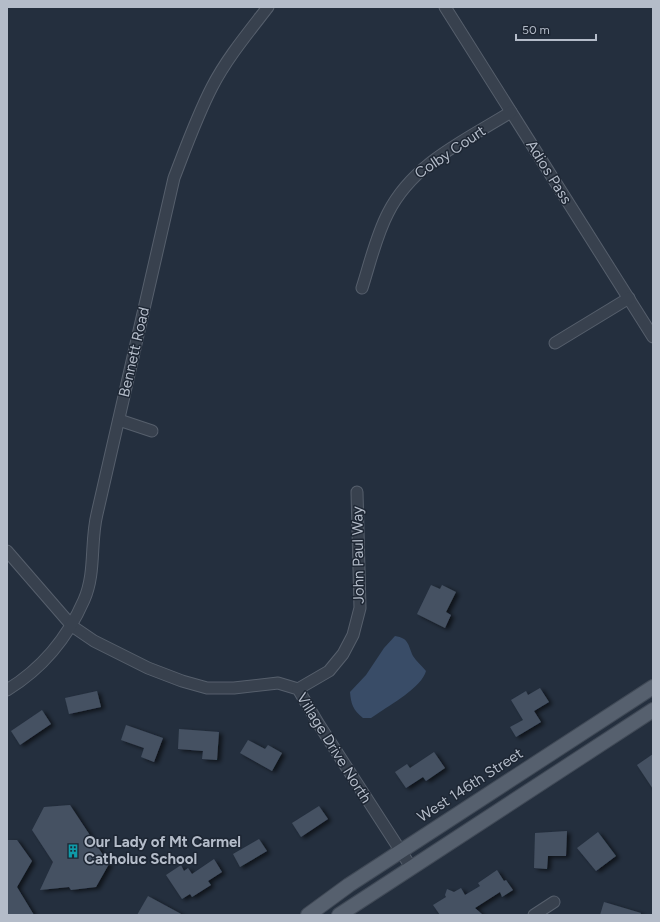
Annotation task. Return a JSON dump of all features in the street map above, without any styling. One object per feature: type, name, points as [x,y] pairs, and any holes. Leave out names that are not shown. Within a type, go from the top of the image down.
[{"type":"main road","name":"West 146th Street","points":[[308,915],[332,896],[653,687]]},
{"type":"main road","points":[[340,915],[411,867],[653,710]]},
{"type":"street","name":"Bennett Road","points":[[7,690],[26,678],[63,641],[72,626],[90,586],[96,516],[174,178],[212,87],[239,45],[268,7]]},
{"type":"street","name":"Adios Pass","points":[[446,7],[653,337]]},
{"type":"street","name":"Colby Court","points":[[362,288],[387,213],[412,177],[438,157],[511,112]]},
{"type":"street","points":[[555,343],[629,298]]},
{"type":"street","points":[[119,420],[152,431]]},
{"type":"street","name":"John Paul Way","points":[[298,689],[329,671],[343,654],[353,635],[360,608],[357,492]]},
{"type":"street","name":"Village Drive North","points":[[7,550],[72,626],[94,641],[142,665],[193,684],[216,688],[278,683],[298,689],[318,723],[411,867]]},
{"type":"street","points":[[534,915],[554,902]]},
{"type":"water","points":[[395,636],[406,640],[413,656],[426,671],[418,683],[405,695],[371,718],[363,718],[353,706],[350,692],[366,675],[384,648]]},
{"type":"building","points":[[431,585],[440,589],[442,585],[456,592],[446,612],[451,615],[445,628],[417,614]]},
{"type":"building","points":[[540,688],[549,702],[534,711],[541,722],[516,737],[510,727],[523,720],[511,700],[526,691],[528,695]]},
{"type":"building","points":[[97,691],[101,707],[69,714],[65,698]]},
{"type":"building","points":[[42,710],[51,724],[20,745],[11,731]]},
{"type":"building","points":[[126,725],[163,738],[154,762],[141,757],[144,748],[121,740]]},
{"type":"building","points":[[179,729],[219,732],[217,760],[202,759],[203,751],[178,749]]},
{"type":"building","points":[[248,740],[265,749],[268,745],[282,753],[272,771],[240,753]]},
{"type":"building","points":[[434,752],[445,768],[426,781],[423,777],[406,788],[395,772],[407,764],[410,768]]},
{"type":"building","points":[[653,754],[653,789],[637,765]]},
{"type":"building","name":"Our Lady of Mt Carmel Catholuc School","points":[[70,805],[109,864],[96,887],[71,890],[69,887],[40,890],[53,862],[32,830],[44,807]]},
{"type":"building","points":[[319,806],[328,819],[301,837],[292,823]]},
{"type":"building","points":[[567,831],[566,856],[548,856],[547,869],[534,868],[535,833]]},
{"type":"building","points":[[598,832],[616,856],[596,871],[577,848]]},
{"type":"building","points":[[259,839],[267,851],[240,867],[233,854]]},
{"type":"building","points":[[7,840],[17,840],[32,861],[17,887],[34,915],[7,915]]},
{"type":"building","points":[[214,859],[222,872],[208,881],[211,885],[192,897],[190,894],[182,899],[166,875],[181,865],[184,871],[188,868],[192,874]]},
{"type":"building","points":[[497,870],[504,881],[506,880],[513,890],[502,897],[500,892],[475,908],[483,915],[440,915],[433,905],[446,897],[445,895],[447,889],[454,892],[461,888],[465,895],[480,886],[478,883]]},
{"type":"building","points":[[148,896],[183,915],[137,915]]},
{"type":"building","points":[[604,902],[641,913],[640,915],[600,915]]},
{"type":"place","name":"Our Lady of Mt Carmel Catholuc School","points":[[73,851]]}]
